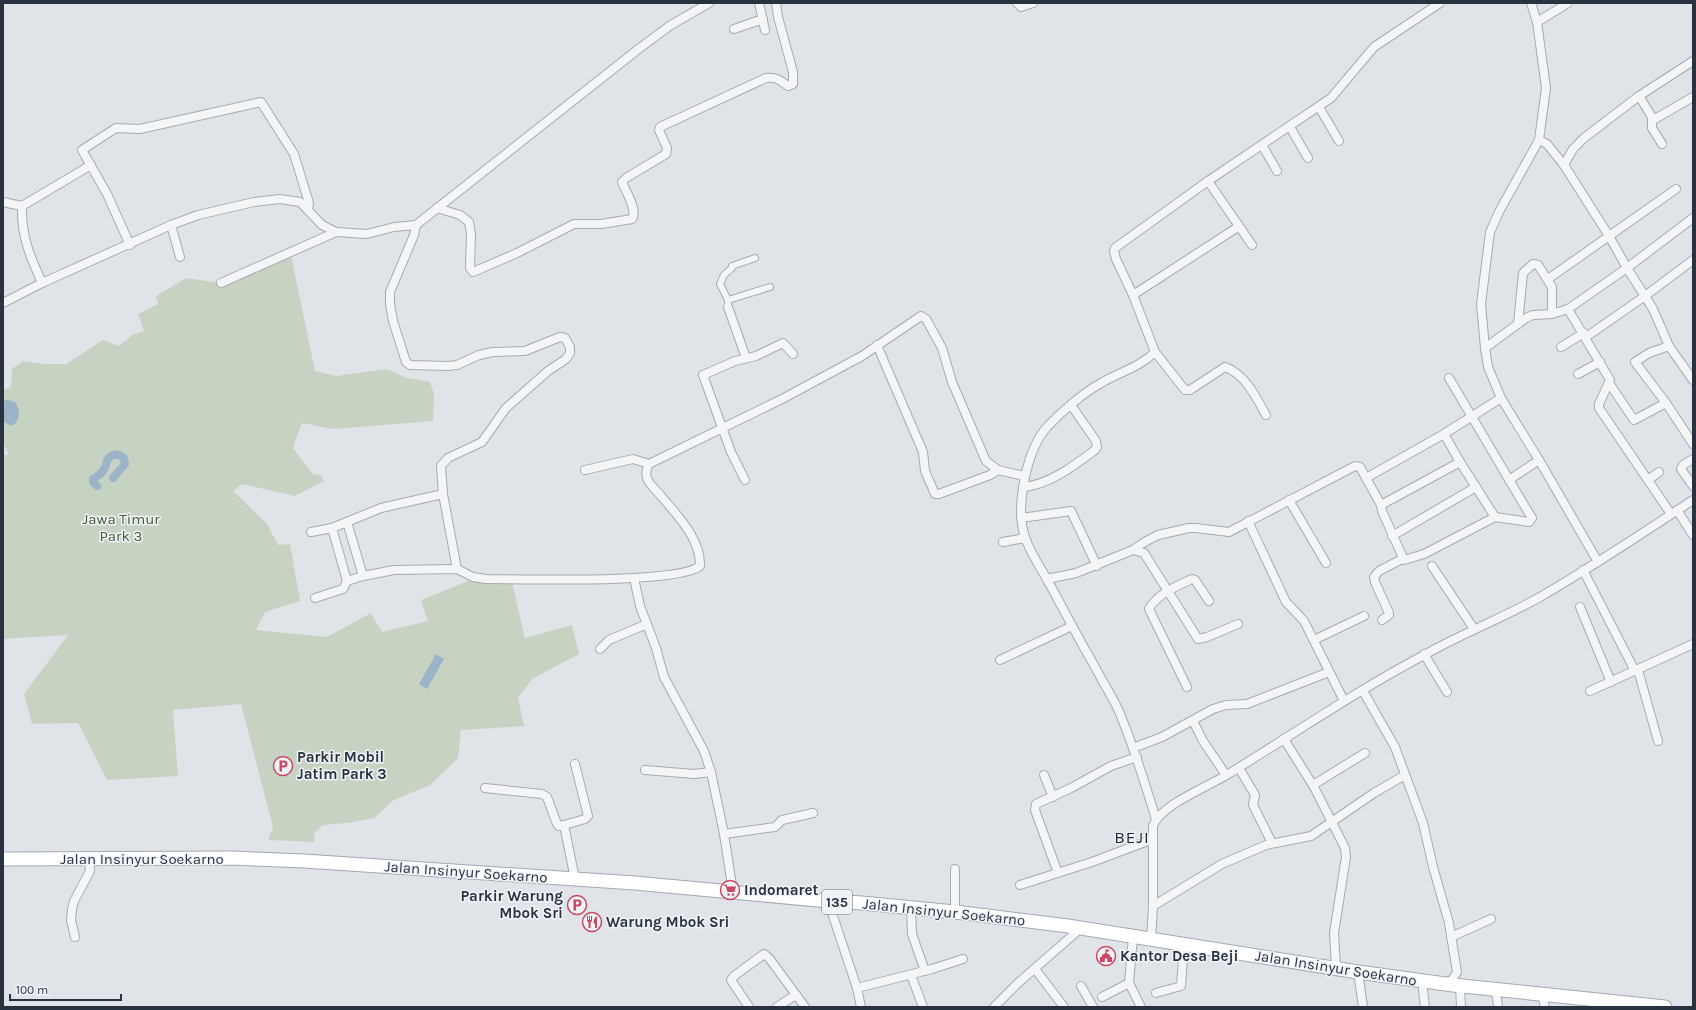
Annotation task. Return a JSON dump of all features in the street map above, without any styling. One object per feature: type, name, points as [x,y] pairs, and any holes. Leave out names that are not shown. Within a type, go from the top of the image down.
[{"type":"main road","name":"Jalan Insinyur Soekarno","points":[[3,860],[233,858],[304,861],[575,879],[733,892],[828,902],[955,912],[1082,928],[1358,972],[1496,990],[1544,1001],[1664,1007]]},
{"type":"street","points":[[3,303],[42,283],[130,245],[171,225],[198,215],[267,200],[294,201],[304,204],[322,225],[336,232],[367,234],[394,226],[416,225],[665,29],[708,3]]},
{"type":"street","points":[[759,3],[765,30]]},
{"type":"street","points":[[437,208],[460,215],[469,222],[472,234],[470,268],[473,272],[517,253],[574,224],[601,224],[632,219],[633,209],[622,182],[626,178],[666,154],[667,148],[659,130],[660,127],[766,78],[774,77],[780,79],[788,86],[793,84],[793,72],[778,17],[776,3]]},
{"type":"street","points":[[1018,3],[1021,7],[1033,3]]},
{"type":"street","points":[[1266,415],[1254,394],[1240,375],[1225,367],[1190,390],[1185,390],[1155,352],[1133,295],[1116,259],[1114,251],[1115,248],[1208,181],[1319,107],[1337,93],[1374,47],[1440,3]]},
{"type":"street","points":[[1531,3],[1537,22],[1546,88],[1539,140],[1500,210],[1490,232],[1481,304],[1485,348],[1488,368],[1501,398],[1598,562]]},
{"type":"street","points":[[1537,22],[1568,3]]},
{"type":"street","points":[[734,29],[763,19]]},
{"type":"street","points":[[1564,165],[1578,143],[1639,96],[1693,61]]},
{"type":"street","points":[[1639,96],[1653,120],[1652,128],[1662,144]]},
{"type":"street","points":[[1653,120],[1693,97]]},
{"type":"street","points":[[130,245],[107,194],[82,151],[83,148],[116,128],[140,129],[261,102],[294,154],[309,203],[308,210]]},
{"type":"street","points":[[1319,107],[1339,141]]},
{"type":"street","points":[[1290,127],[1308,158]]},
{"type":"street","points":[[1539,140],[1547,144],[1564,165],[1653,309],[1669,346],[1693,380]]},
{"type":"street","points":[[1262,145],[1277,171]]},
{"type":"street","points":[[3,202],[22,206],[91,165]]},
{"type":"street","points":[[1208,181],[1238,227],[1252,245]]},
{"type":"street","points":[[1548,279],[1676,189]]},
{"type":"street","points":[[22,206],[23,234],[42,283]]},
{"type":"street","points":[[1485,348],[1529,316],[1552,314],[1568,309],[1627,268],[1693,218]]},
{"type":"street","points":[[171,225],[180,257]]},
{"type":"street","points":[[416,225],[414,235],[390,292],[390,304],[393,321],[406,362],[410,365],[457,365],[479,355],[493,352],[525,351],[560,337],[565,338],[570,347],[570,353],[566,359],[548,371],[506,408],[482,442],[453,455],[444,461],[441,472],[443,494],[457,569]]},
{"type":"street","points":[[1133,295],[1238,227]]},
{"type":"street","points":[[221,283],[336,232]]},
{"type":"street","points":[[746,358],[728,303],[720,284],[722,278],[732,268],[732,266],[755,258]]},
{"type":"street","points":[[1561,347],[1585,335],[1645,296],[1693,260]]},
{"type":"street","points":[[1518,324],[1524,271],[1533,264],[1537,264],[1548,279],[1552,290],[1552,314]]},
{"type":"street","points":[[728,303],[770,286]]},
{"type":"street","points":[[1568,309],[1609,377],[1609,382],[1634,420],[1666,403]]},
{"type":"street","points":[[585,470],[633,459],[649,464],[784,398],[862,356],[921,316],[926,319],[942,348],[952,382],[986,461],[998,470],[1024,476]]},
{"type":"street","points":[[745,480],[730,452],[703,375],[735,361],[761,354],[783,343],[793,354]]},
{"type":"street","points":[[877,346],[923,452],[925,471],[935,494],[939,494],[990,475],[998,470]]},
{"type":"street","points":[[1669,346],[1649,353],[1635,362],[1666,403],[1693,444]]},
{"type":"street","points":[[1155,352],[1128,370],[1102,382],[1071,405],[1046,428],[1034,449],[1024,476],[1022,518],[1025,538],[1117,707],[1137,757],[1156,819]]},
{"type":"street","points":[[1578,374],[1600,362]]},
{"type":"street","points":[[1382,620],[1389,616],[1389,613],[1375,582],[1374,577],[1379,571],[1402,559],[1406,561],[1424,554],[1495,517],[1527,522],[1532,518],[1449,378]]},
{"type":"street","points":[[1609,382],[1598,407],[1648,480],[1693,535]]},
{"type":"street","points":[[1366,478],[1444,434],[1501,398]]},
{"type":"street","points":[[1023,487],[1033,486],[1071,468],[1097,447],[1096,441],[1071,405]]},
{"type":"street","points":[[1444,434],[1495,517]]},
{"type":"street","points":[[1693,459],[1683,465],[1681,469],[1693,486]]},
{"type":"street","points":[[1509,480],[1539,460]]},
{"type":"street","points":[[1381,505],[1460,462]]},
{"type":"street","points":[[347,581],[363,576],[394,570],[457,569],[473,577],[486,579],[634,578],[685,572],[696,569],[700,566],[700,561],[693,538],[676,513],[649,482],[646,474],[649,464]]},
{"type":"street","points":[[1047,579],[1076,573],[1096,566],[1133,550],[1143,542],[1158,535],[1196,528],[1229,532],[1355,466],[1360,467],[1381,505],[1382,511],[1402,559]]},
{"type":"street","points":[[1648,480],[1659,472]]},
{"type":"street","points":[[1392,536],[1476,487]]},
{"type":"street","points":[[311,532],[332,528],[381,508],[424,497],[443,494]]},
{"type":"street","points":[[1289,500],[1326,563]]},
{"type":"street","points":[[1151,940],[1153,906],[1153,826],[1156,819],[1176,802],[1238,768],[1344,701],[1424,654],[1540,597],[1598,562],[1693,500]]},
{"type":"street","points":[[1022,518],[1071,512],[1096,566]]},
{"type":"street","points":[[1248,521],[1286,602],[1304,621],[1344,701]]},
{"type":"street","points":[[347,522],[363,576]]},
{"type":"street","points":[[315,598],[343,589],[347,581],[332,528]]},
{"type":"street","points":[[1003,542],[1025,538]]},
{"type":"street","points":[[1133,550],[1144,554],[1198,638],[1207,637],[1238,624]]},
{"type":"street","points":[[1432,566],[1474,629]]},
{"type":"street","points":[[1583,570],[1637,670],[1658,741]]},
{"type":"street","points":[[634,578],[640,606],[664,677],[669,689],[699,739],[711,772],[724,834],[733,892]]},
{"type":"street","points":[[1187,687],[1149,609],[1154,601],[1168,591],[1192,579],[1195,580],[1209,601]]},
{"type":"street","points":[[1580,607],[1611,682]]},
{"type":"street","points":[[1314,640],[1364,616]]},
{"type":"street","points":[[600,649],[609,640],[647,624]]},
{"type":"street","points":[[1000,660],[1072,626]]},
{"type":"street","points":[[1590,691],[1693,644]]},
{"type":"street","points":[[1424,654],[1447,692]]},
{"type":"street","points":[[1133,748],[1162,737],[1214,709],[1226,705],[1247,704],[1329,672]]},
{"type":"street","points":[[1363,691],[1395,747],[1423,823],[1433,867],[1446,908],[1457,972],[1452,980],[1441,984]]},
{"type":"street","points":[[1192,721],[1203,741],[1226,775]]},
{"type":"street","points":[[1284,739],[1313,785],[1345,848],[1346,857],[1334,933],[1336,968]]},
{"type":"street","points":[[1313,785],[1365,753]]},
{"type":"street","points":[[1058,873],[1035,810],[1036,804],[1053,797],[1103,770],[1137,757]]},
{"type":"street","points":[[485,788],[545,796],[549,800],[557,824],[559,826],[564,825],[585,819],[588,816],[575,764]]},
{"type":"street","points":[[1238,768],[1255,795],[1254,805],[1272,843]]},
{"type":"street","points":[[645,770],[694,774],[711,772]]},
{"type":"street","points":[[1044,775],[1053,797]]},
{"type":"street","points":[[1153,906],[1222,864],[1272,843],[1308,837],[1374,793],[1405,775]]},
{"type":"street","points":[[724,834],[776,826],[782,820],[813,813]]},
{"type":"street","points":[[564,825],[575,879]]},
{"type":"street","points":[[1020,885],[1092,862],[1153,839]]},
{"type":"street","points":[[74,937],[71,920],[72,909],[74,901],[90,870],[89,859]]},
{"type":"street","points":[[955,869],[955,912]]},
{"type":"street","points":[[828,902],[857,988],[861,1007]]},
{"type":"street","points":[[911,908],[912,934],[925,971]]},
{"type":"street","points":[[1451,937],[1491,919]]},
{"type":"street","points":[[994,1007],[1082,928]]},
{"type":"street","points":[[1133,937],[1129,983],[1141,1007]]},
{"type":"street","points":[[1156,993],[1181,986],[1184,945]]},
{"type":"street","points":[[749,1007],[731,980],[734,976],[764,954],[769,958],[805,1007]]},
{"type":"street","points":[[857,988],[911,975],[963,959]]},
{"type":"street","points":[[1035,969],[1064,1007]]},
{"type":"street","points":[[1358,972],[1362,1007]]},
{"type":"street","points":[[911,975],[923,1007]]},
{"type":"street","points":[[1422,981],[1425,1007]]},
{"type":"street","points":[[1102,997],[1129,983]]},
{"type":"street","points":[[1081,986],[1094,1007]]},
{"type":"street","points":[[1460,986],[1461,1007]]},
{"type":"street","points":[[1496,990],[1498,1007]]},
{"type":"street","points":[[777,1007],[796,995]]},
{"type":"green space","name":"Jawa Timur Park 3","points":[[291,255],[315,371],[336,376],[387,369],[407,378],[430,382],[434,394],[433,421],[333,429],[302,423],[293,448],[313,474],[321,475],[324,481],[295,496],[242,484],[233,491],[267,524],[278,545],[290,544],[300,601],[265,612],[256,630],[327,637],[371,613],[382,632],[428,621],[421,600],[468,581],[512,582],[525,638],[572,625],[579,654],[532,679],[518,698],[524,726],[461,730],[458,758],[430,785],[394,800],[374,818],[348,823],[323,825],[314,833],[315,842],[268,840],[273,827],[241,704],[173,710],[178,776],[107,780],[78,723],[32,724],[24,694],[68,635],[3,639],[3,455],[9,455],[3,443],[3,390],[11,387],[12,369],[23,361],[44,364],[66,364],[103,340],[119,346],[132,335],[144,331],[138,314],[158,304],[156,296],[186,278],[228,284]]},
{"type":"water","points":[[8,400],[15,402],[19,412],[17,421],[11,426],[3,421],[3,401]]},
{"type":"water","points":[[436,654],[444,659],[427,689],[419,684]]},
{"type":"waterway","points":[[97,486],[93,482],[93,479],[103,471],[107,460],[113,455],[117,454],[124,458],[125,464],[113,478]]},
{"type":"place","name":"Parkir Mobil Jatim Park 3","points":[[283,766]]},
{"type":"place","name":"Indomaret","points":[[730,890]]},
{"type":"place","name":"Parkir Warung Mbok Sri","points":[[577,905]]},
{"type":"place","name":"Warung Mbok Sri","points":[[592,922]]},
{"type":"place","name":"Kantor Desa Beji","points":[[1106,956]]},
{"type":"district","name":"BEJI","points":[[1132,837]]}]
